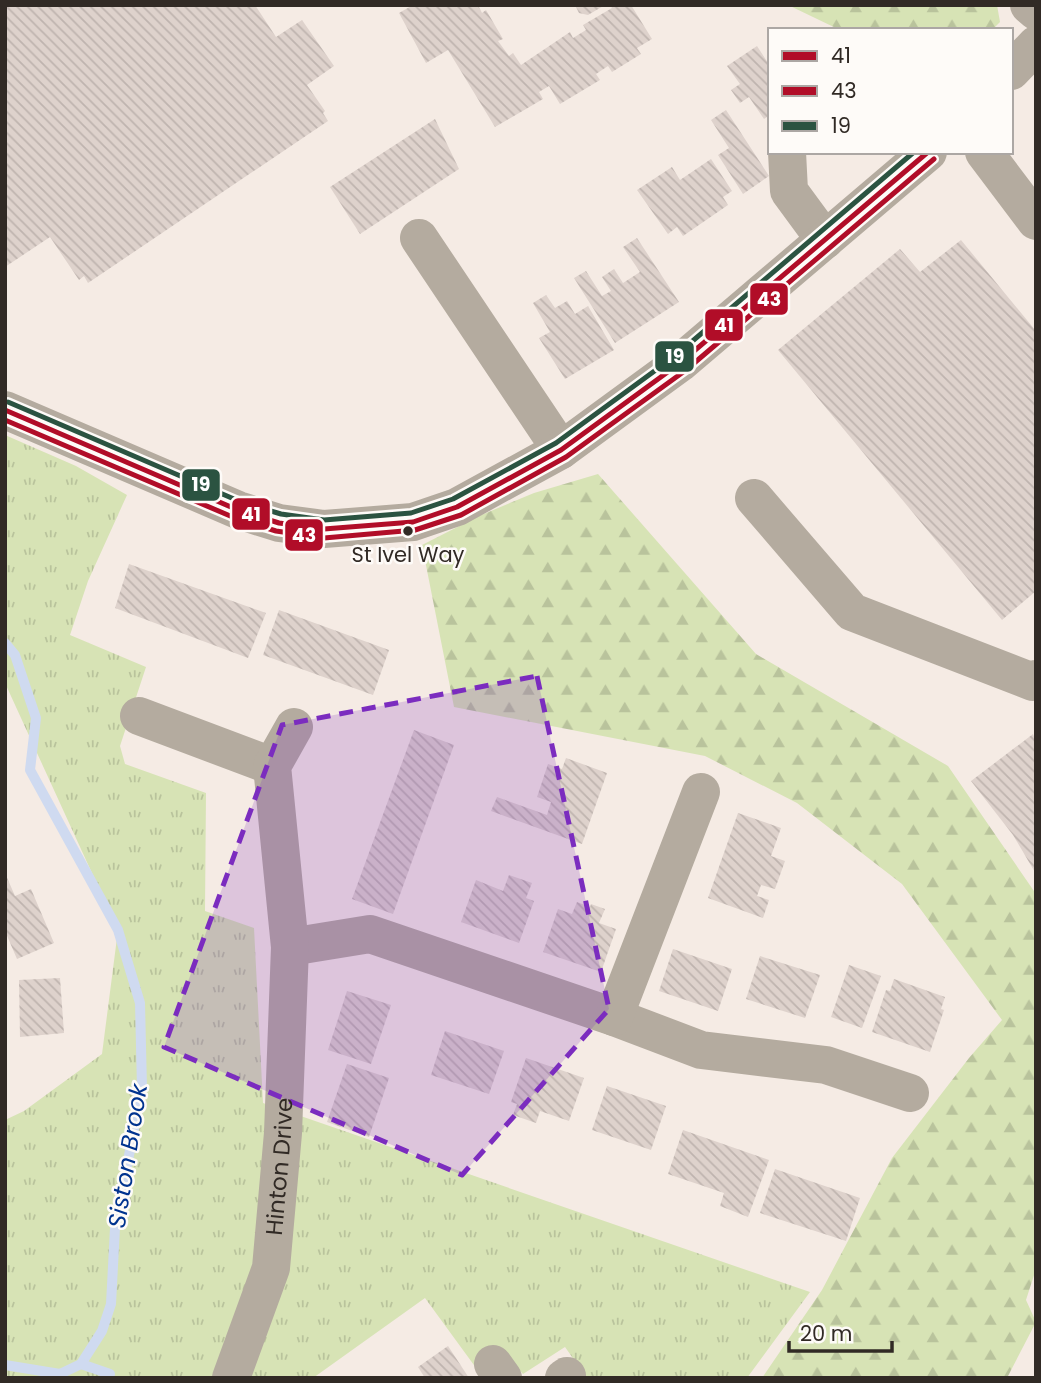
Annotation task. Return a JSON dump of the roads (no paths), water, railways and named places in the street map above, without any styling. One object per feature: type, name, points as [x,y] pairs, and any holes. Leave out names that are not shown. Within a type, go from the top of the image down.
[{"type":"street","points":[[1029,5],[1036,11]]},
{"type":"street","points":[[1013,69],[1036,45]]},
{"type":"street","points":[[787,154],[789,191],[825,240]]},
{"type":"street","points":[[5,410],[239,510],[279,523],[324,529],[413,523],[457,507],[561,450],[680,363],[926,154]]},
{"type":"street","points":[[986,154],[1036,221]]},
{"type":"street","points":[[419,238],[561,450]]},
{"type":"street","points":[[754,498],[852,612],[1033,682],[1036,679]]},
{"type":"street","points":[[139,716],[272,766],[294,727]]},
{"type":"street","name":"Hinton Drive","points":[[231,1378],[271,1268],[283,1133],[290,947],[272,766]]},
{"type":"street","points":[[614,1017],[701,792]]},
{"type":"street","points":[[290,947],[370,934],[614,1017],[701,1050],[826,1065],[911,1093]]},
{"type":"waterway","name":"Siston Brook","points":[[5,643],[15,655],[36,718],[30,770],[118,930],[140,1003],[142,1088],[115,1228],[111,1304],[102,1331],[81,1364],[60,1374],[5,1365]]},
{"type":"waterway","points":[[81,1364],[110,1374]]},
{"type":"place","name":"St Ivel Way","points":[[408,531]]}]
